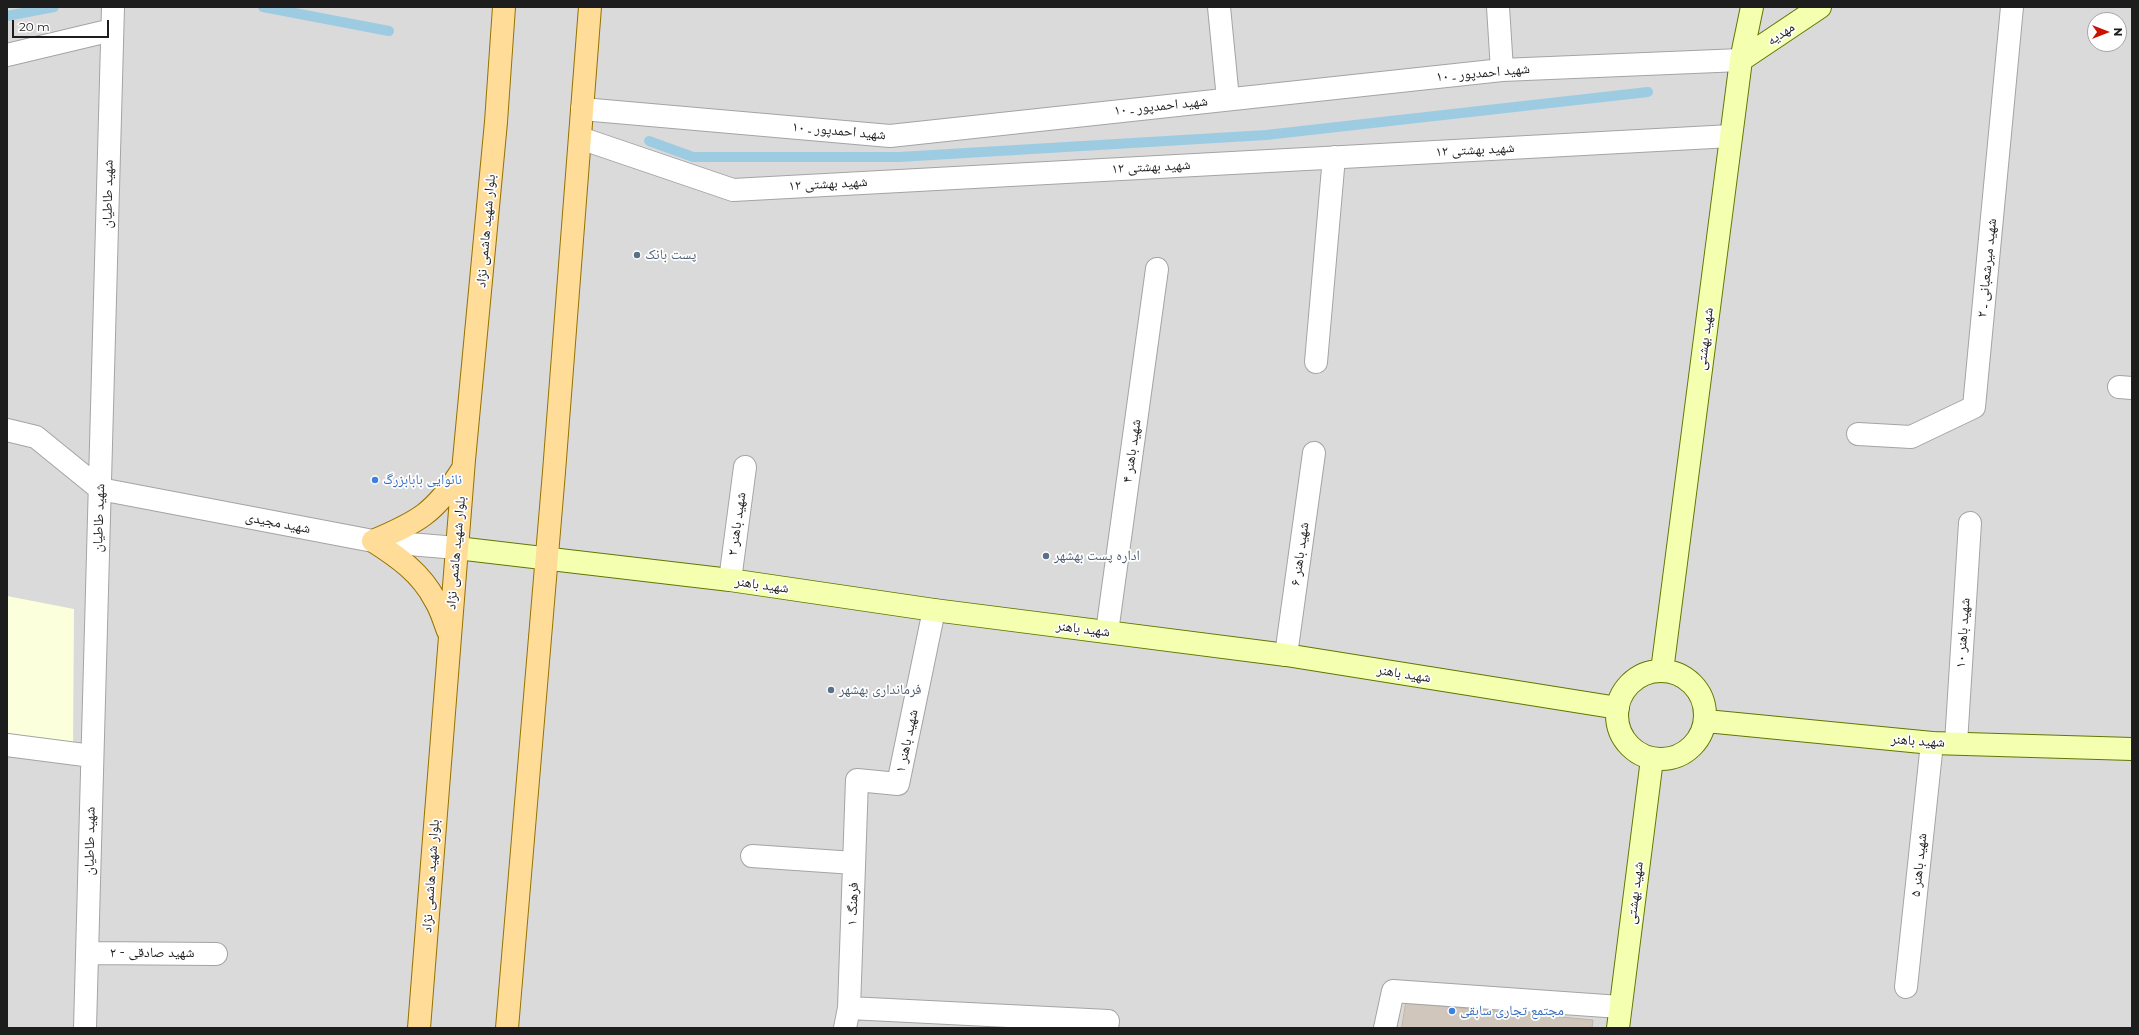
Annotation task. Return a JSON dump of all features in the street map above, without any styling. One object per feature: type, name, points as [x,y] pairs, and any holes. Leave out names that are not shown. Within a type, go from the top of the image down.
[{"type":"main road","name":"بلوار شهید هاشمی نژاد","points":[[419,1028],[463,468],[496,122],[504,7]]},
{"type":"main road","points":[[507,1028],[547,558],[590,7]]},
{"type":"main road","name":"شهید بهشتی","points":[[1662,671],[1741,60],[1752,7]]},
{"type":"main road","name":"مهدیه","points":[[1741,60],[1820,7]]},
{"type":"main road","points":[[373,541],[412,525],[431,510],[447,493],[463,468]]},
{"type":"main road","points":[[373,541],[405,562],[422,581],[436,600],[450,636]]},
{"type":"main road","name":"شهید باهنر","points":[[457,548],[730,580],[934,610],[1286,655],[1618,708]]},
{"type":"main road","points":[[1662,671],[1676,673],[1689,681],[1700,692],[1705,706],[1706,721],[1699,738],[1687,752],[1664,760],[1652,759],[1639,754],[1625,740],[1617,721],[1620,698],[1633,681],[1642,675],[1662,671]]},
{"type":"main road","name":"شهید باهنر","points":[[1706,721],[1932,743],[2132,749]]},
{"type":"main road","name":"شهید بهشتی","points":[[1619,1017],[1652,759]]},
{"type":"street","name":"شهید طاطیان","points":[[86,1028],[113,7]]},
{"type":"street","points":[[1219,7],[1228,99]]},
{"type":"street","points":[[1498,7],[1502,70]]},
{"type":"street","name":"شهید میرشعبانی ـ ۲","points":[[1858,434],[1911,437],[1974,407],[2012,7]]},
{"type":"street","points":[[7,55],[112,30]]},
{"type":"street","name":"شهید احمدپور ـ ۱۰","points":[[582,109],[890,136],[1502,70],[1741,60]]},
{"type":"street","name":"شهید بهشتی ۱۲","points":[[580,138],[733,190],[1731,136]]},
{"type":"street","points":[[1316,362],[1334,157]]},
{"type":"street","name":"شهید باهنر ۴","points":[[1107,632],[1157,269]]},
{"type":"street","points":[[7,430],[36,437],[100,489]]},
{"type":"street","name":"شهید باهنر ۶","points":[[1286,655],[1314,454]]},
{"type":"street","name":"شهید باهنر ۲","points":[[730,580],[745,467]]},
{"type":"street","name":"شهید مجیدی","points":[[100,489],[373,541],[457,548]]},
{"type":"street","name":"شهید باهنر ۱۰","points":[[1956,743],[1970,523]]},
{"type":"street","name":"شهید باهنر ۱","points":[[857,780],[898,784],[934,610]]},
{"type":"street","name":"شهید باهنر ۵","points":[[1906,987],[1932,743]]},
{"type":"street","points":[[7,745],[92,756]]},
{"type":"street","name":"فرهنگ ۱","points":[[847,1018],[857,780]]},
{"type":"street","points":[[752,856],[854,863]]},
{"type":"street","name":"شهید صادقی - ۲","points":[[87,953],[216,954]]},
{"type":"street","points":[[1385,1028],[1393,991],[1619,1017]]},
{"type":"street","points":[[847,1018],[1108,1025]]},
{"type":"shaded area","points":[[7,7],[2132,7],[2132,1028],[7,1028]]},
{"type":"shaded area","points":[[7,596],[74,609],[73,747],[7,738]]},
{"type":"building","name":"مجتمع تجاری سابقی","points":[[1406,1003],[1593,1020],[1592,1028],[1402,1028]]},
{"type":"waterway","points":[[7,16],[54,7]]},
{"type":"waterway","points":[[263,7],[389,31]]},
{"type":"waterway","points":[[649,141],[693,157],[899,157],[1266,135],[1648,92]]},
{"type":"place","name":"پست بانک","points":[[637,255]]},
{"type":"place","name":"نانوایی بابابزرگ","points":[[375,480]]},
{"type":"place","name":"اداره پست بهشهر","points":[[1046,556]]},
{"type":"place","name":"فرمانداری بهشهر","points":[[831,690]]},
{"type":"place","name":"مجتمع تجاری سابقی","points":[[1452,1011]]}]
